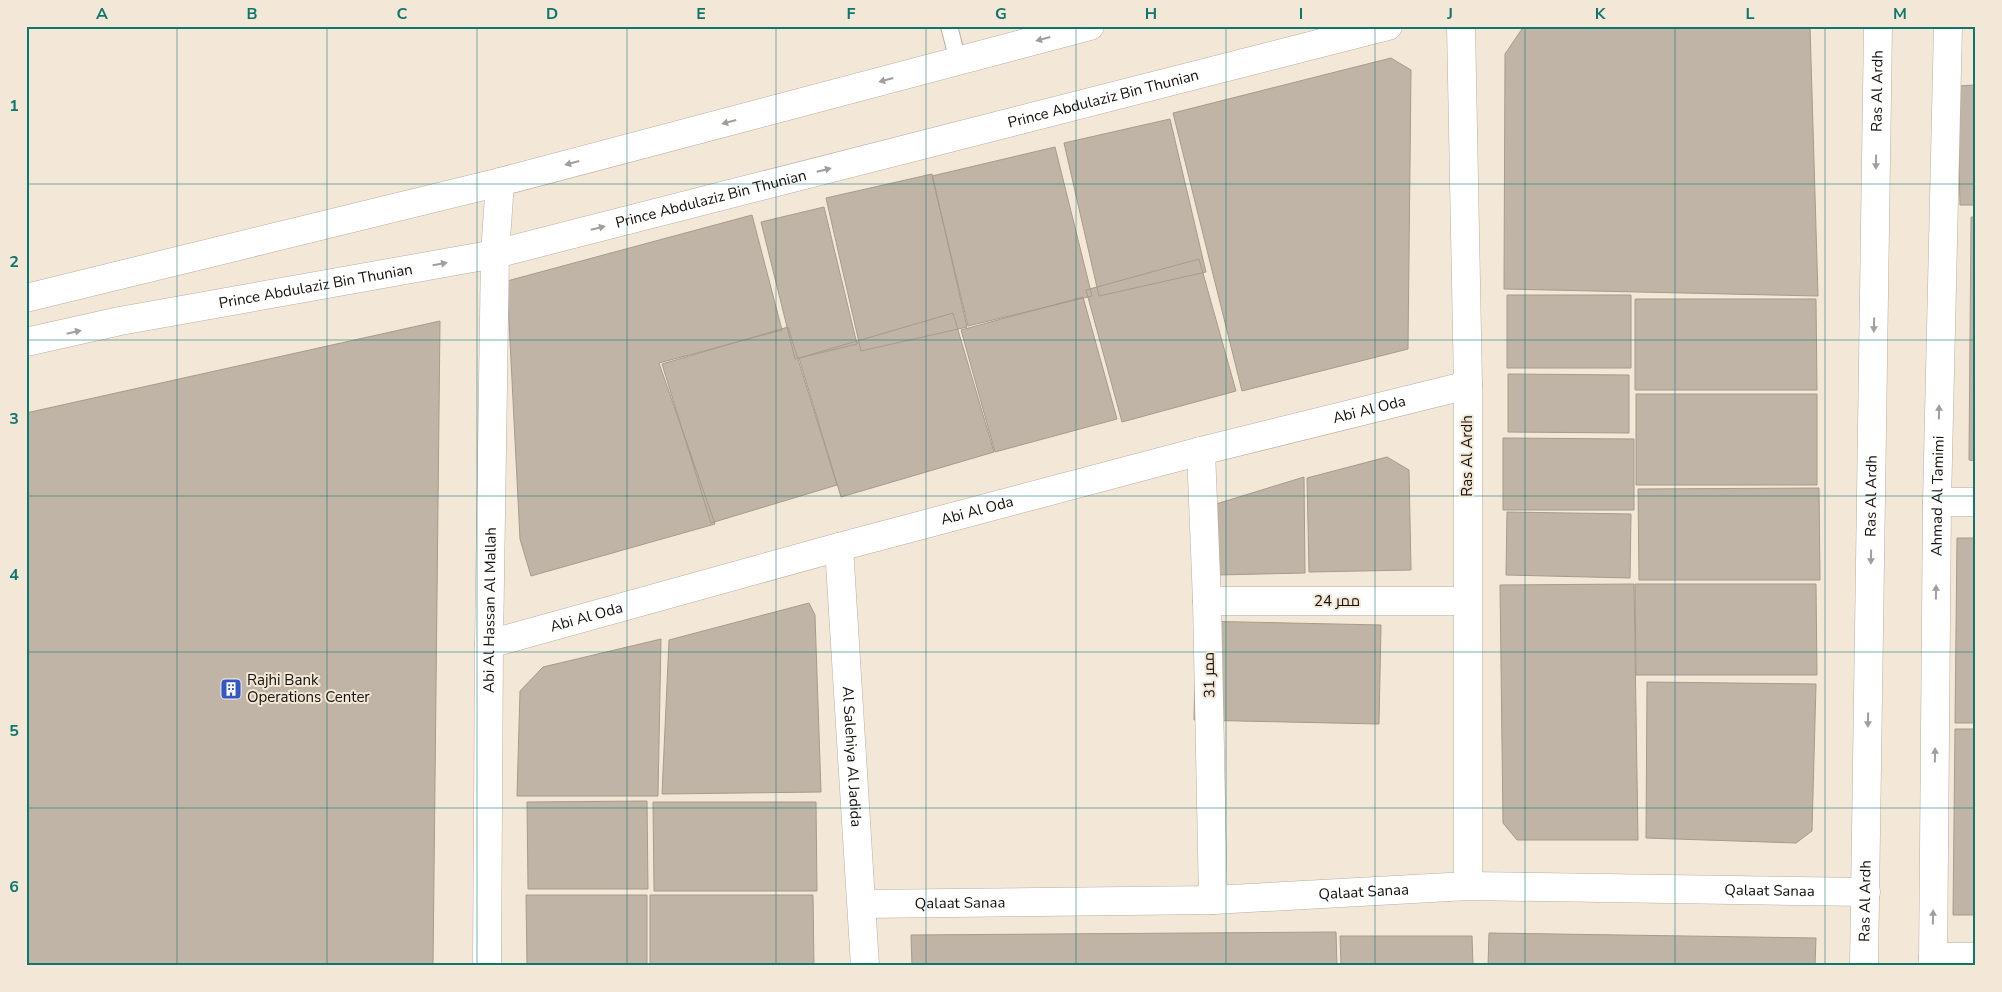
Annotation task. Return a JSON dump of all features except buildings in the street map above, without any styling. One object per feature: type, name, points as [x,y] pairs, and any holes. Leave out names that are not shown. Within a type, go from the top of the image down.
[{"type":"street","points":[[26,298],[500,182],[1090,26]]},
{"type":"street","name":"Prince Abdulaziz Bin Thunian","points":[[26,342],[120,321],[495,254],[1388,26]]},
{"type":"street","name":"Ras Al Ardh","points":[[1461,26],[1468,385],[1468,886]]},
{"type":"street","name":"Ras Al Ardh","points":[[1864,966],[1878,26]]},
{"type":"street","name":"Ahmad Al Tamimi","points":[[1933,961],[1937,502],[1948,26]]},
{"type":"street","name":"Abi Al Hassan Al Mallah","points":[[487,966],[489,644],[495,254],[500,182]]},
{"type":"street","name":"Abi Al Oda","points":[[489,644],[839,547],[1201,451],[1468,385]]},
{"type":"street","name":"ممر 31","points":[[1201,451],[1207,601],[1213,900]]},
{"type":"street","points":[[1937,502],[1976,502]]},
{"type":"street","name":"Al Salehiya Al Jadida","points":[[839,547],[862,904],[864,966]]},
{"type":"street","name":"ممر 24","points":[[1207,601],[1467,601]]},
{"type":"street","name":"Qalaat Sanaa","points":[[862,904],[1213,900],[1468,886],[1866,892]]},
{"type":"street","points":[[1933,961],[1976,957]]},
{"type":"lane","points":[[950,26],[958,61]]},
{"type":"place","name":"Rajhi Bank Operations Center","points":[[231,689]]}]
